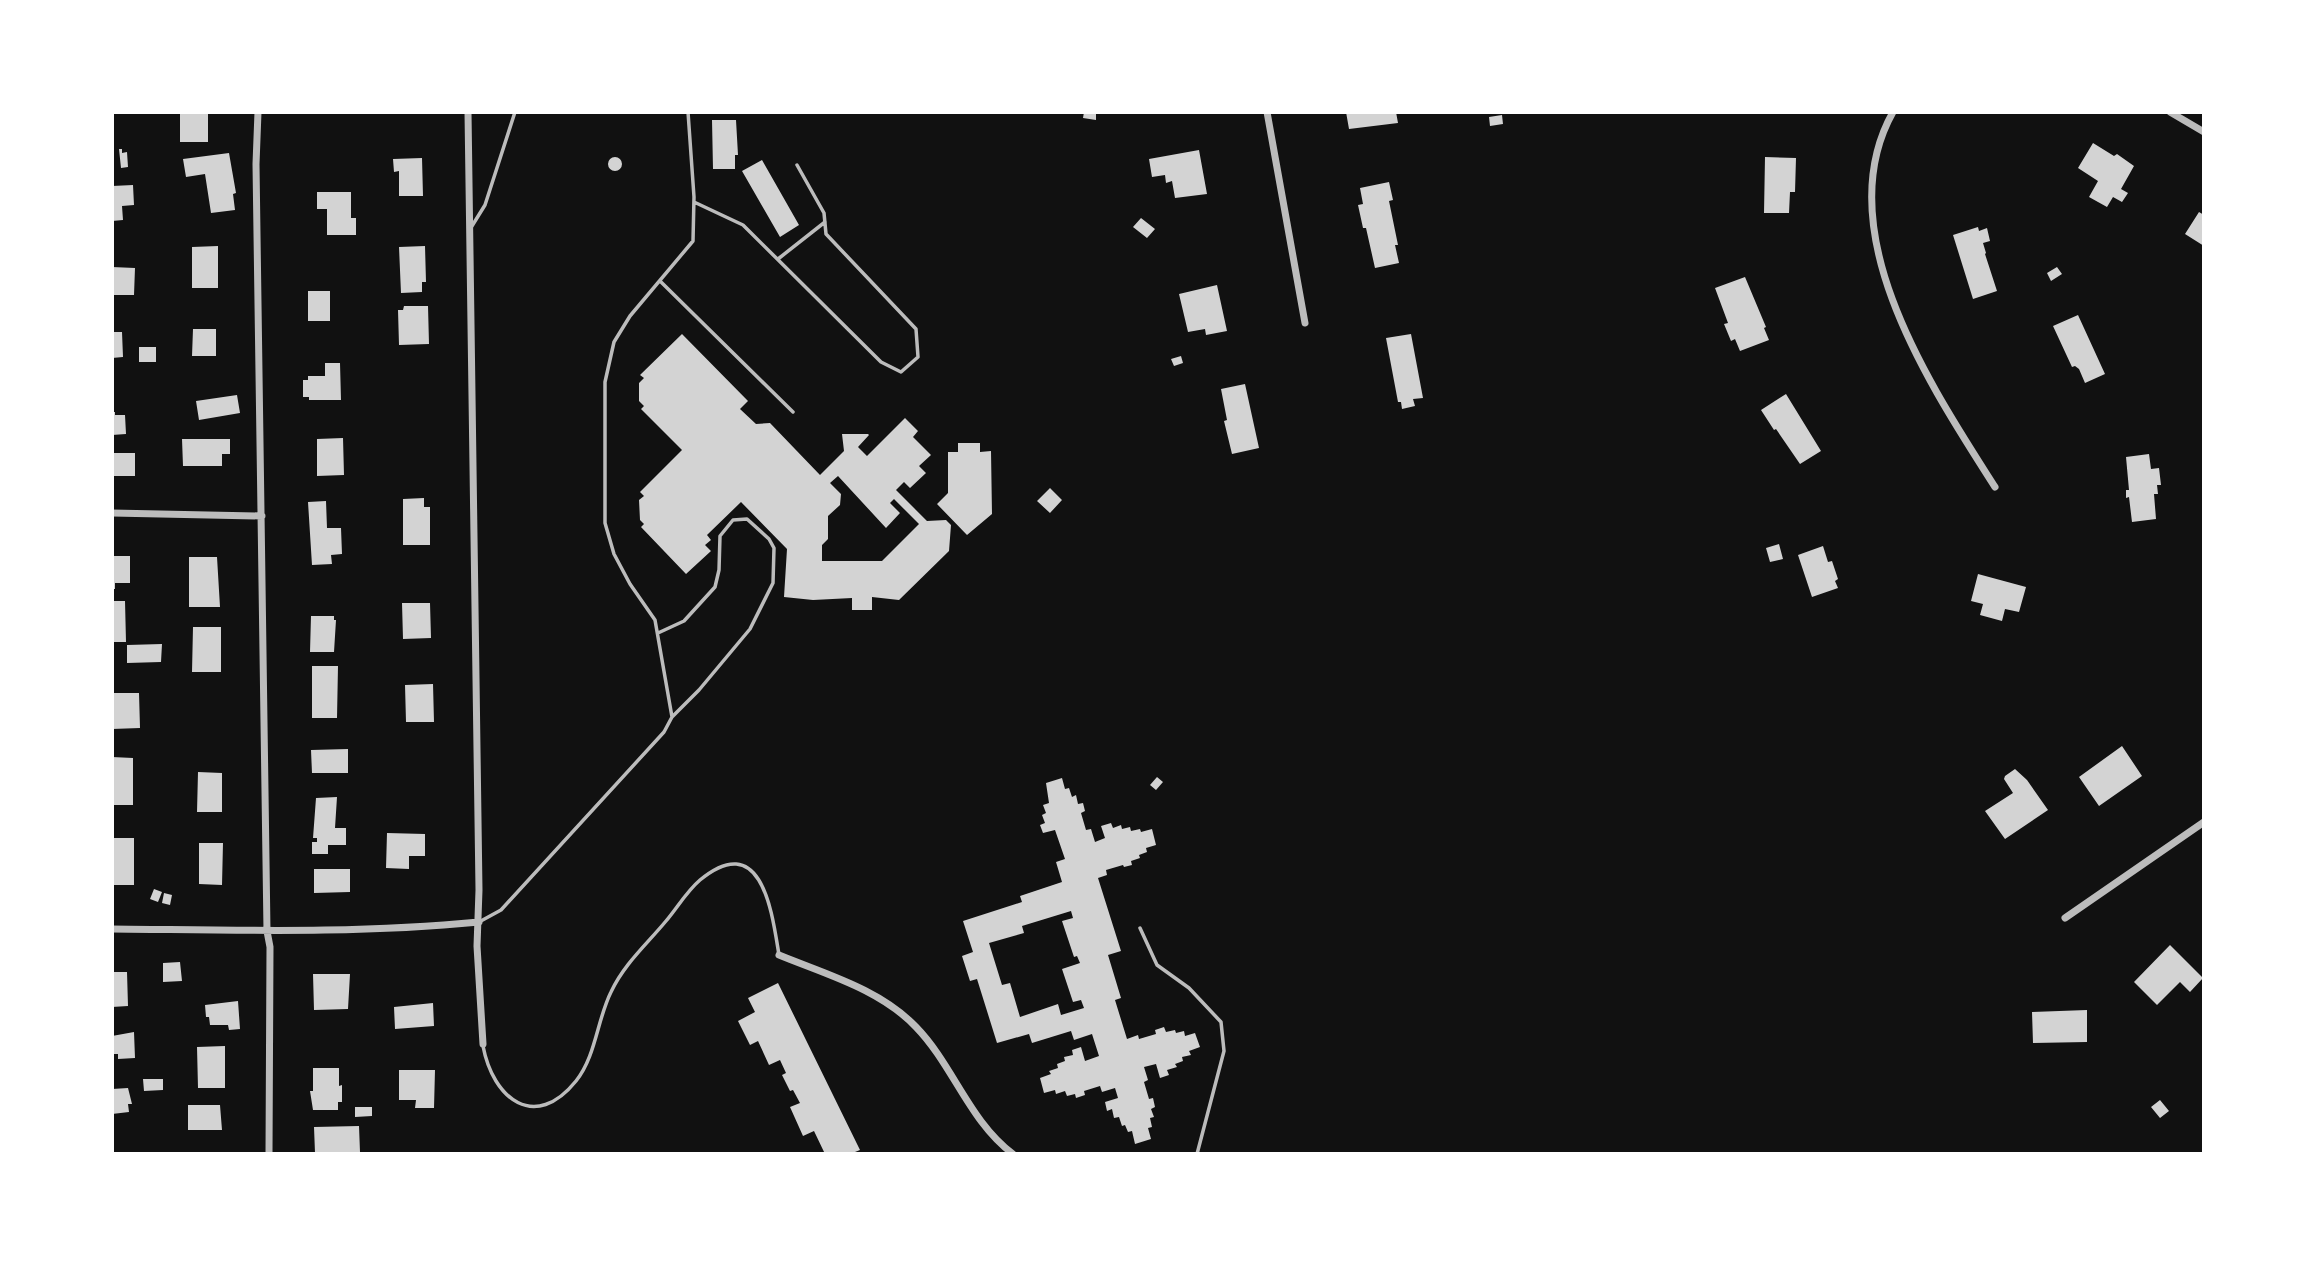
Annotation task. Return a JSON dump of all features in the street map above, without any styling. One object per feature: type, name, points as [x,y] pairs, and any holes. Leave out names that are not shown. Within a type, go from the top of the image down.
[{"type":"street","points":[[257,112],[267,931],[270,947],[270,1154]]},
{"type":"street","points":[[468,112],[474,450],[479,922],[477,946],[483,1044]]},
{"type":"street","points":[[1267,112],[1306,323]]},
{"type":"street","points":[[1893,112],[1875,151],[1872,175],[1875,236],[1881,266],[1895,309],[1944,406],[1995,487]]},
{"type":"street","points":[[2170,112],[2204,132]]},
{"type":"street","points":[[112,513],[262,516]]},
{"type":"street","points":[[2065,918],[2204,822]]},
{"type":"street","points":[[112,929],[267,931],[408,928],[479,922]]},
{"type":"street","points":[[779,955],[856,987],[891,1005],[915,1026],[935,1051],[985,1127],[1013,1154]]},
{"type":"lane","points":[[469,231],[485,205],[515,112]]},
{"type":"lane","points":[[672,717],[655,620],[630,584],[614,554],[606,523],[605,382],[614,342],[630,316],[693,241],[694,202],[688,112]]},
{"type":"lane","points":[[694,202],[743,225],[881,362],[901,372],[918,357],[916,329],[826,234],[824,213],[797,165]]},
{"type":"lane","points":[[778,259],[825,222]]},
{"type":"lane","points":[[660,281],[793,412]]},
{"type":"lane","points":[[479,922],[501,910],[664,732],[672,717],[699,690],[750,629],[773,583],[774,548],[769,539],[747,519],[733,520],[720,536],[719,570],[715,587],[684,621],[658,633]]},
{"type":"lane","points":[[483,1044],[491,1072],[501,1090],[513,1102],[528,1107],[543,1107],[559,1097],[576,1081],[588,1059],[611,990],[630,961],[698,881],[727,863],[744,865],[758,876],[768,896],[779,955]]},
{"type":"lane","points":[[1140,928],[1157,965],[1189,988],[1221,1022],[1224,1051],[1197,1154]]},
{"type":"building","points":[[180,112],[208,112],[208,142],[180,142]]},
{"type":"building","points":[[1084,112],[1096,112],[1096,120],[1083,118]]},
{"type":"building","points":[[1346,112],[1396,112],[1398,123],[1349,129]]},
{"type":"building","points":[[1502,115],[1503,124],[1490,126],[1489,117]]},
{"type":"building","points":[[712,120],[736,120],[738,155],[735,155],[735,169],[713,169]]},
{"type":"building","points":[[2093,143],[2114,156],[2117,154],[2134,166],[2121,189],[2128,193],[2122,202],[2113,197],[2107,207],[2089,197],[2098,181],[2078,168]]},
{"type":"building","points":[[119,149],[122,149],[122,153],[127,152],[128,167],[121,168]]},
{"type":"building","points":[[1199,150],[1207,194],[1175,198],[1172,181],[1166,183],[1165,175],[1152,177],[1149,159]]},
{"type":"building","points":[[229,153],[236,193],[233,194],[235,210],[211,213],[205,174],[186,177],[183,159]]},
{"type":"building","points":[[615,157],[620,159],[620,169],[615,171],[610,169],[608,164],[610,159]]},
{"type":"building","points":[[1765,157],[1796,158],[1795,192],[1790,192],[1789,213],[1764,213]]},
{"type":"building","points":[[422,158],[423,196],[399,196],[399,171],[394,172],[393,159]]},
{"type":"building","points":[[762,160],[799,225],[780,237],[742,171]]},
{"type":"building","points":[[1389,182],[1393,200],[1389,201],[1399,263],[1375,268],[1358,205],[1363,204],[1360,188]]},
{"type":"building","points":[[133,185],[134,205],[122,206],[123,220],[112,221],[112,186]]},
{"type":"building","points":[[317,192],[351,192],[351,218],[356,218],[356,235],[327,235],[327,209],[317,209]]},
{"type":"building","points":[[2199,212],[2204,215],[2204,246],[2185,234]]},
{"type":"building","points":[[1141,218],[1155,229],[1147,238],[1133,227]]},
{"type":"building","points":[[1978,227],[1979,231],[1987,228],[1990,241],[1983,243],[1997,291],[1973,299],[1953,235]]},
{"type":"building","points":[[218,246],[218,288],[192,288],[192,247]]},
{"type":"building","points":[[425,246],[426,282],[422,282],[422,292],[401,293],[399,247]]},
{"type":"building","points":[[112,267],[135,268],[134,295],[112,295]]},
{"type":"building","points":[[2057,267],[2062,274],[2051,281],[2047,273]]},
{"type":"building","points":[[1745,277],[1769,340],[1740,351],[1735,339],[1731,341],[1724,324],[1728,323],[1715,288]]},
{"type":"building","points":[[1217,285],[1227,331],[1206,335],[1205,329],[1188,332],[1179,294]]},
{"type":"building","points":[[308,291],[330,291],[330,321],[308,321]]},
{"type":"building","points":[[404,306],[428,306],[429,344],[399,345],[398,310],[403,310]]},
{"type":"building","points":[[2078,315],[2105,374],[2085,383],[2079,369],[2072,367],[2053,326]]},
{"type":"building","points":[[193,329],[216,329],[216,356],[192,356]]},
{"type":"building","points":[[112,332],[122,332],[123,357],[112,358]]},
{"type":"building","points":[[682,334],[748,401],[740,409],[756,424],[770,423],[820,475],[844,451],[842,434],[868,434],[858,447],[867,456],[905,418],[918,431],[913,437],[931,455],[919,466],[926,473],[910,488],[904,482],[896,490],[927,521],[946,520],[951,525],[949,551],[899,600],[872,597],[872,610],[852,610],[852,598],[813,600],[784,597],[787,549],[741,502],[707,535],[711,540],[705,545],[711,551],[686,574],[641,527],[644,524],[640,520],[639,500],[644,496],[640,492],[682,450],[641,409],[644,406],[639,401],[639,383],[644,378],[640,375]],"holes":[[[838,476],[886,528],[900,513],[890,503],[894,499],[919,524],[882,561],[822,561],[822,545],[828,539],[828,516],[840,505],[841,494],[830,483]]]},
{"type":"building","points":[[1411,334],[1423,398],[1413,399],[1415,406],[1402,409],[1401,402],[1398,402],[1386,338]]},
{"type":"building","points":[[139,347],[156,347],[156,362],[139,362]]},
{"type":"building","points":[[1181,356],[1183,363],[1174,366],[1171,359]]},
{"type":"building","points":[[325,363],[340,363],[341,400],[309,400],[309,397],[303,397],[303,380],[308,380],[308,376],[325,376]]},
{"type":"building","points":[[1245,384],[1259,448],[1232,454],[1224,421],[1227,420],[1221,389]]},
{"type":"building","points":[[1786,394],[1821,451],[1800,464],[1761,410]]},
{"type":"building","points":[[237,395],[240,413],[199,420],[196,401]]},
{"type":"building","points":[[112,412],[115,412],[115,415],[125,415],[126,434],[112,435]]},
{"type":"building","points":[[343,438],[344,475],[317,476],[317,439]]},
{"type":"building","points":[[182,439],[230,439],[230,454],[222,454],[222,466],[183,466]]},
{"type":"building","points":[[958,443],[980,443],[980,452],[991,451],[992,514],[967,535],[937,504],[948,493],[948,452],[958,452]]},
{"type":"building","points":[[112,453],[135,453],[135,476],[112,476]]},
{"type":"building","points":[[2149,454],[2151,469],[2159,468],[2161,485],[2157,485],[2158,494],[2154,494],[2156,519],[2132,522],[2129,497],[2126,498],[2126,490],[2129,490],[2126,457]]},
{"type":"building","points":[[1050,488],[1062,500],[1050,513],[1037,501]]},
{"type":"building","points":[[424,498],[424,507],[430,507],[430,545],[403,545],[403,499]]},
{"type":"building","points":[[326,501],[327,528],[341,528],[342,554],[331,555],[332,564],[312,565],[308,502]]},
{"type":"building","points":[[1779,544],[1783,559],[1770,562],[1766,548]]},
{"type":"building","points":[[1823,546],[1828,562],[1832,561],[1838,588],[1812,597],[1798,555]]},
{"type":"building","points":[[112,556],[130,556],[130,583],[115,583],[115,589],[112,589]]},
{"type":"building","points":[[189,557],[217,557],[220,607],[189,607]]},
{"type":"building","points":[[1978,574],[2026,587],[2019,612],[2005,609],[2002,621],[1980,615],[1983,604],[1971,601]]},
{"type":"building","points":[[112,601],[125,601],[126,642],[112,642]]},
{"type":"building","points":[[402,603],[430,603],[431,638],[403,639]]},
{"type":"building","points":[[311,616],[334,616],[334,652],[310,652]]},
{"type":"building","points":[[193,627],[221,627],[221,672],[192,672]]},
{"type":"building","points":[[162,644],[161,662],[127,663],[127,645]]},
{"type":"building","points":[[312,666],[338,666],[337,718],[312,718]]},
{"type":"building","points":[[433,684],[434,722],[406,722],[405,685]]},
{"type":"building","points":[[112,693],[139,693],[140,728],[112,729]]},
{"type":"building","points":[[2122,746],[2142,776],[2099,806],[2079,777]]},
{"type":"building","points":[[348,749],[348,773],[312,773],[311,750]]},
{"type":"building","points":[[112,757],[133,758],[133,805],[112,805]]},
{"type":"building","points":[[2015,769],[2027,780],[2048,810],[2005,839],[1985,811],[2013,793],[2004,779]]},
{"type":"building","points":[[198,772],[222,773],[222,812],[197,812]]},
{"type":"building","points":[[1157,777],[1163,782],[1156,790],[1150,785]]},
{"type":"building","points":[[1062,778],[1065,789],[1069,788],[1072,797],[1076,795],[1078,804],[1083,803],[1085,811],[1081,813],[1086,830],[1091,829],[1095,842],[1105,838],[1101,826],[1111,823],[1113,828],[1121,825],[1122,829],[1130,827],[1131,831],[1152,829],[1156,845],[1146,848],[1147,852],[1131,861],[1132,865],[1106,870],[1107,875],[1098,878],[1121,951],[1108,955],[1121,998],[1115,1000],[1127,1039],[1156,1034],[1155,1030],[1164,1027],[1166,1032],[1184,1031],[1185,1036],[1195,1033],[1200,1047],[1189,1051],[1191,1055],[1182,1057],[1183,1061],[1175,1064],[1177,1067],[1167,1070],[1169,1075],[1160,1078],[1156,1064],[1144,1067],[1148,1080],[1144,1082],[1149,1099],[1153,1098],[1155,1107],[1151,1109],[1154,1117],[1150,1118],[1152,1127],[1148,1128],[1151,1139],[1135,1144],[1132,1131],[1128,1132],[1125,1125],[1122,1126],[1119,1117],[1114,1118],[1112,1109],[1107,1111],[1105,1102],[1118,1098],[1115,1088],[1102,1092],[1100,1086],[1084,1091],[1085,1095],[1076,1098],[1075,1094],[1067,1096],[1065,1091],[1056,1094],[1055,1090],[1044,1093],[1040,1078],[1058,1068],[1057,1064],[1065,1061],[1064,1057],[1073,1055],[1072,1050],[1081,1047],[1085,1061],[1099,1056],[1092,1034],[1074,1040],[1071,1031],[1032,1043],[1029,1034],[997,1043],[977,979],[970,981],[962,956],[973,952],[963,921],[1022,902],[1020,896],[1062,882],[1056,862],[1065,859],[1055,830],[1043,833],[1040,825],[1045,823],[1043,805],[1049,803],[1046,783]],"holes":[[[1071,911],[1073,918],[1062,921],[1074,957],[1077,956],[1080,963],[1062,969],[1073,1002],[1081,1000],[1084,1008],[1061,1015],[1058,1004],[1020,1017],[1010,983],[1002,985],[989,943],[1024,933],[1022,926]]]},
{"type":"building","points":[[337,797],[335,828],[346,828],[346,845],[328,845],[328,854],[312,854],[312,842],[317,842],[317,838],[313,838],[316,798]]},
{"type":"building","points":[[387,833],[425,834],[425,856],[409,856],[409,869],[386,868]]},
{"type":"building","points":[[112,838],[134,838],[134,885],[112,885]]},
{"type":"building","points":[[199,843],[223,843],[222,885],[199,884]]},
{"type":"building","points":[[314,869],[350,869],[350,892],[314,893]]},
{"type":"building","points":[[154,889],[162,892],[158,902],[150,899]]},
{"type":"building","points":[[164,893],[172,895],[170,905],[162,903]]},
{"type":"building","points":[[2170,945],[2203,978],[2190,992],[2180,982],[2157,1005],[2134,982]]},
{"type":"building","points":[[180,962],[182,981],[163,982],[163,963]]},
{"type":"building","points":[[112,972],[127,972],[128,1006],[112,1007]]},
{"type":"building","points":[[313,974],[350,974],[348,1009],[314,1010]]},
{"type":"building","points":[[778,983],[860,1150],[850,1154],[825,1154],[814,1131],[803,1136],[790,1107],[800,1103],[782,1075],[786,1073],[780,1060],[769,1065],[758,1041],[750,1045],[738,1021],[755,1012],[748,998]]},
{"type":"building","points":[[238,1001],[240,1029],[229,1030],[228,1025],[210,1025],[205,1005]]},
{"type":"building","points":[[433,1003],[434,1026],[395,1029],[394,1007]]},
{"type":"building","points":[[2087,1010],[2087,1042],[2033,1043],[2032,1012]]},
{"type":"building","points":[[134,1032],[135,1058],[118,1059],[118,1054],[112,1054],[112,1036]]},
{"type":"building","points":[[225,1046],[225,1088],[198,1088],[197,1047]]},
{"type":"building","points":[[313,1068],[339,1068],[342,1102],[338,1102],[338,1110],[313,1110],[310,1091],[313,1091]]},
{"type":"building","points":[[399,1070],[435,1070],[434,1108],[415,1108],[416,1100],[399,1100]]},
{"type":"building","points":[[143,1079],[163,1079],[163,1090],[144,1091]]},
{"type":"building","points":[[128,1088],[132,1104],[128,1104],[129,1112],[112,1114],[112,1089]]},
{"type":"building","points":[[2160,1100],[2169,1111],[2160,1118],[2151,1107]]},
{"type":"building","points":[[188,1105],[220,1105],[222,1130],[188,1130]]},
{"type":"building","points":[[355,1107],[372,1107],[372,1116],[355,1117]]},
{"type":"building","points":[[359,1126],[360,1152],[315,1153],[314,1127]]}]
